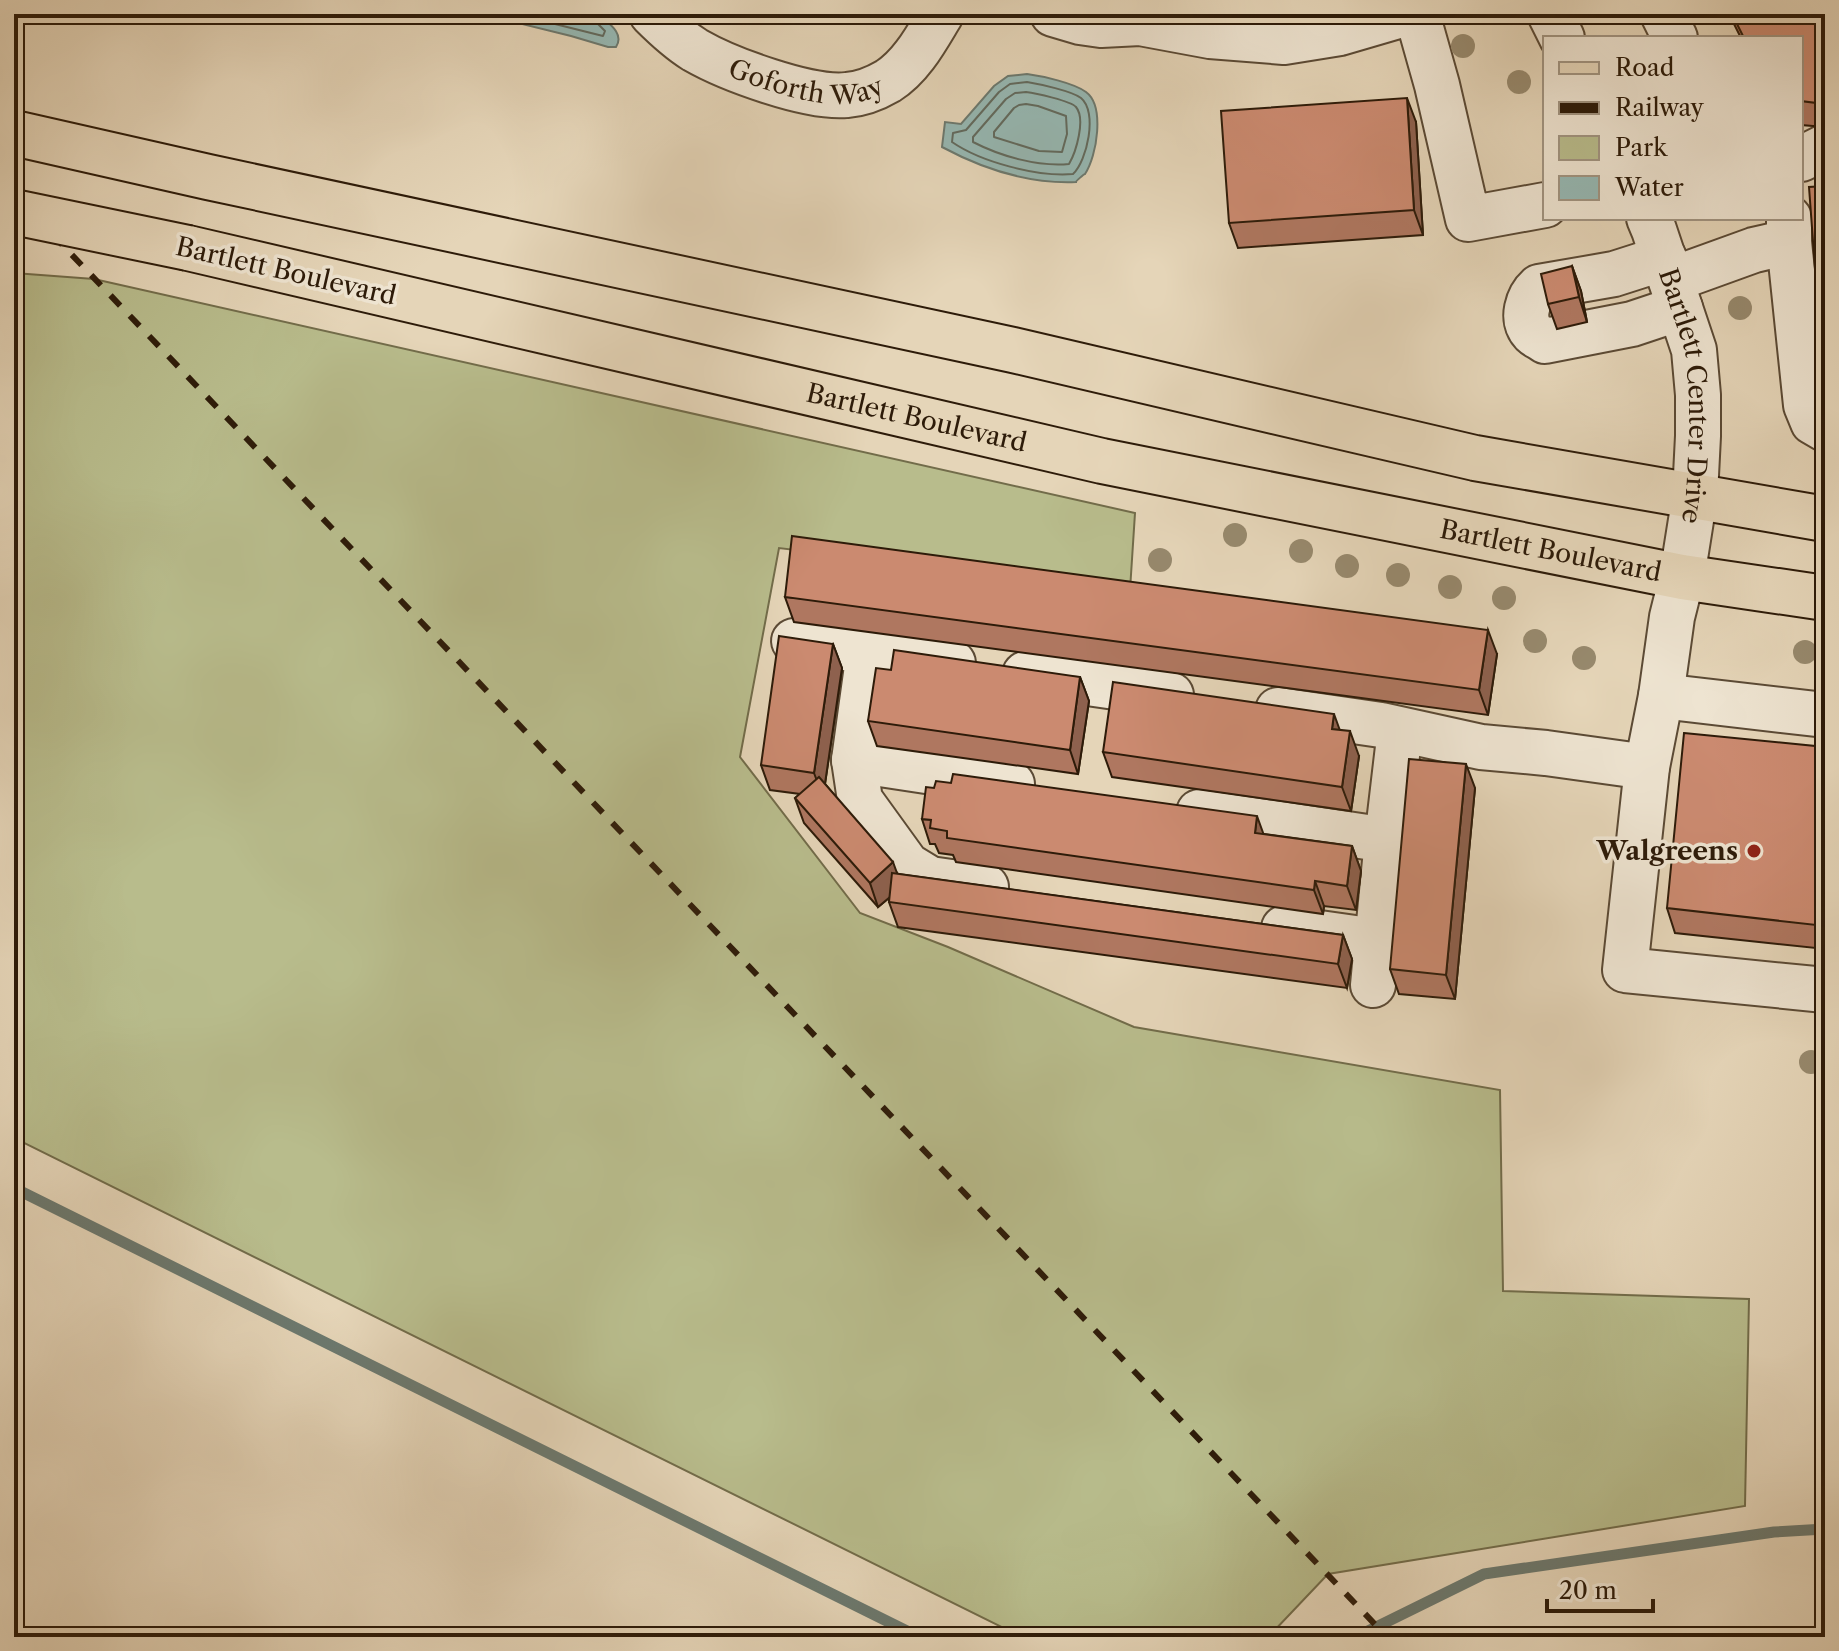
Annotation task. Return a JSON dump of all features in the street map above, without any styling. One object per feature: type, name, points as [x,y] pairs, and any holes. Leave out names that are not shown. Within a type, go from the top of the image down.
[{"type":"main road","points":[[14,133],[1013,350],[1475,458],[1825,519]]},
{"type":"main road","name":"Bartlett Boulevard","points":[[14,212],[188,248],[1102,461],[1682,577],[1825,598]]},
{"type":"street","name":"Goforth Way","points":[[652,14],[692,48],[728,66],[801,90],[847,95],[891,79],[920,49],[941,14]]},
{"type":"street","points":[[1053,14],[1101,25],[1136,19],[1210,36],[1284,42],[1340,33],[1405,14]]},
{"type":"street","points":[[1417,14],[1441,100],[1468,219],[1543,205]]},
{"type":"street","points":[[1550,14],[1561,36]]},
{"type":"street","points":[[1663,14],[1674,36]]},
{"type":"street","points":[[1803,158],[1825,147]]},
{"type":"street","points":[[1803,199],[1825,196]]},
{"type":"street","points":[[1666,252],[1754,250],[1789,230],[1806,405],[1813,422],[1825,429]]},
{"type":"street","name":"Bartlett Center Drive","points":[[1666,252],[1694,350],[1698,395],[1695,495],[1647,767],[1625,970],[1825,990]]},
{"type":"street","points":[[794,641],[1381,725],[1481,747],[1647,767]]},
{"type":"street","points":[[869,652],[854,760],[860,800],[907,865],[930,879],[1022,892]]},
{"type":"street","points":[[1661,696],[1825,715]]},
{"type":"street","points":[[1373,985],[1400,730]]},
{"type":"street","points":[[854,760],[1058,791]]},
{"type":"street","points":[[1167,807],[1387,840]]},
{"type":"street","points":[[1253,924],[1376,941]]},
{"type":"green space","points":[[14,273],[94,279],[1135,513],[1130,590],[779,548],[740,757],[860,913],[948,947],[1134,1027],[1500,1090],[1503,1291],[1749,1299],[1745,1506],[1328,1574],[1272,1633],[1215,1637],[1022,1637],[14,1138]]},
{"type":"water","points":[[482,14],[598,14],[617,33],[618,42],[616,47],[608,47]]},
{"type":"water","points":[[1027,74],[1074,86],[1092,99],[1097,119],[1096,144],[1085,174],[1076,182],[1006,174],[942,147],[945,122],[961,124],[994,86],[1008,76]]},
{"type":"building","points":[[1732,14],[1825,14],[1825,104],[1803,101],[1803,36],[1743,36]]},
{"type":"building","points":[[1407,98],[1414,210],[1229,223],[1221,111]]},
{"type":"building","points":[[1825,186],[1825,363],[1822,363],[1809,187]]},
{"type":"building","points":[[1572,266],[1579,297],[1548,304],[1541,274]]},
{"type":"building","points":[[792,536],[1488,630],[1479,690],[785,597]]},
{"type":"building","points":[[779,636],[833,644],[814,773],[761,765]]},
{"type":"building","points":[[894,650],[1080,677],[1070,750],[868,721],[876,668],[891,670]]},
{"type":"building","points":[[1113,682],[1334,714],[1332,729],[1350,731],[1342,787],[1103,752]]},
{"type":"building","name":"Walgreens","points":[[1684,733],[1825,747],[1825,926],[1667,908]]},
{"type":"building","points":[[1409,759],[1466,764],[1446,975],[1390,969]]},
{"type":"building","points":[[953,774],[1257,816],[1255,833],[1352,846],[1347,886],[1315,881],[1314,890],[947,838],[947,831],[930,828],[931,820],[922,819],[926,787],[934,788],[936,781],[951,783]]},
{"type":"building","points":[[819,777],[893,862],[870,883],[795,798]]},
{"type":"building","points":[[892,873],[1343,935],[1338,964],[889,902]]},
{"type":"waterway","points":[[14,1188],[919,1637]]},
{"type":"waterway","points":[[1356,1637],[1484,1574],[1774,1532],[1825,1529]]},
{"type":"railway","points":[[14,194],[1387,1637]]},
{"type":"place","name":"Walgreens","points":[[1754,851]]}]
